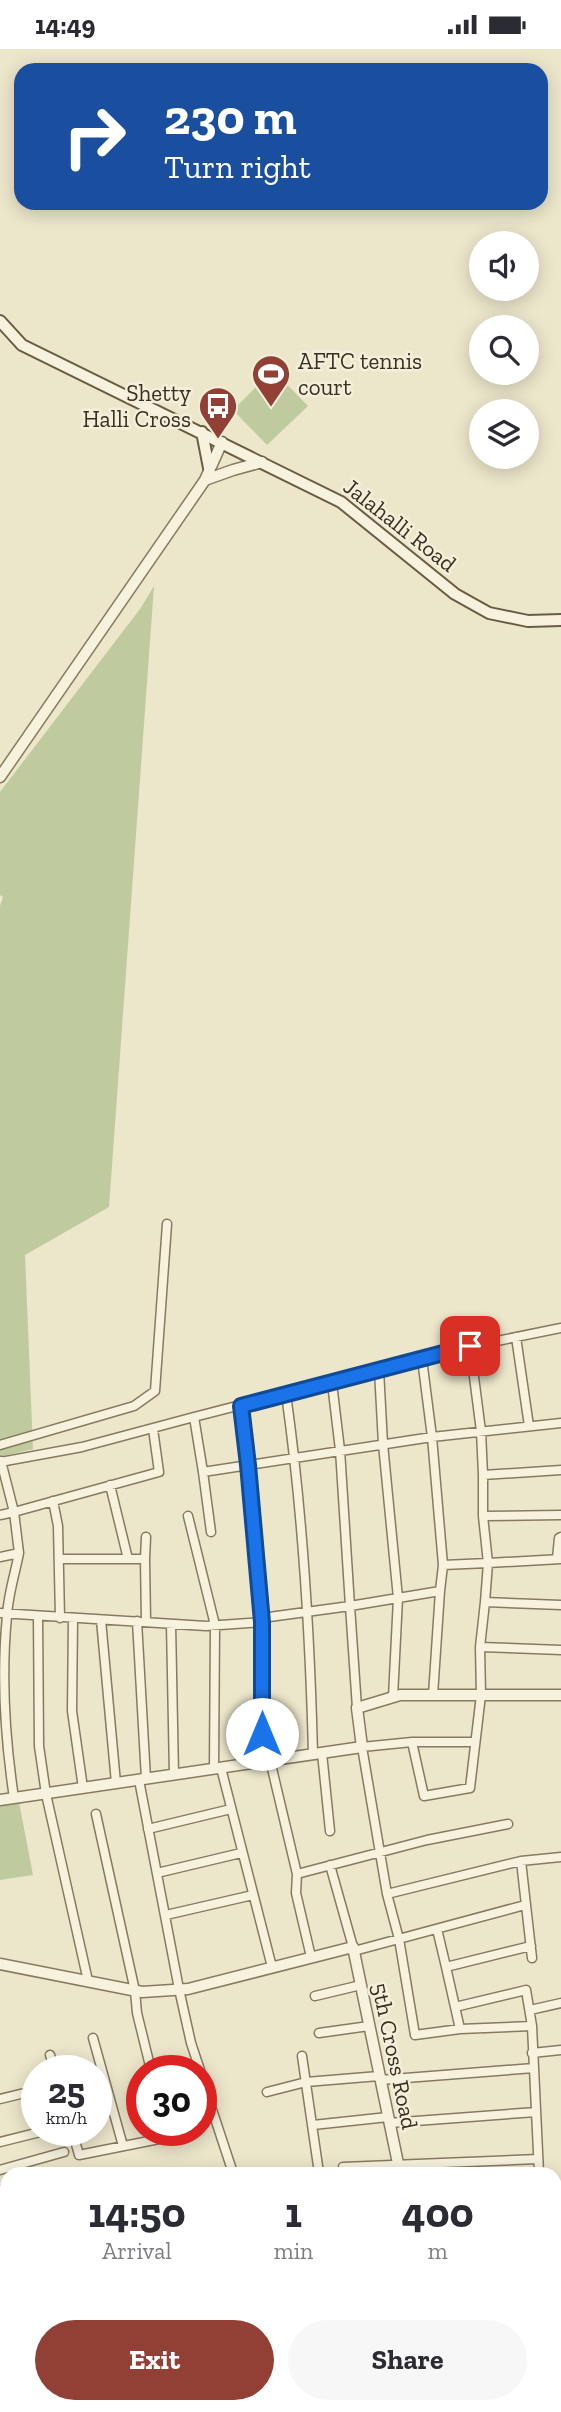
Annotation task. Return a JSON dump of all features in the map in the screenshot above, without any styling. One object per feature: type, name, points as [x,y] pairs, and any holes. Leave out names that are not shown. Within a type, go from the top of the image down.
[{"type":"main road","name":"Jalahalli Road","points":[[0,321],[22,345],[341,502],[455,594],[489,613],[528,621],[561,620]]},
{"type":"main road","points":[[202,432],[209,468]]},
{"type":"street","points":[[0,777],[205,480],[222,442]]},
{"type":"street","points":[[205,480],[262,462]]},
{"type":"street","points":[[0,1445],[134,1406],[155,1391],[167,1224]]},
{"type":"street","points":[[14,1798],[6,1751],[3,1613],[19,1553],[14,1511],[1,1462],[82,1447],[470,1346],[561,1328]]},
{"type":"street","points":[[516,1337],[528,1426]]},
{"type":"street","points":[[412,1742],[424,1796],[470,1788],[481,1695],[480,1647],[488,1563],[483,1516],[481,1431],[470,1346]]},
{"type":"street","points":[[422,1359],[443,1565],[433,1695]]},
{"type":"street","points":[[379,1370],[383,1444],[398,1598],[393,1697]]},
{"type":"street","points":[[332,1383],[340,1450],[362,1747],[379,1851],[399,1939],[415,2035],[460,2029],[532,2026]]},
{"type":"street","points":[[286,1394],[295,1457],[309,1612],[317,1753],[330,1831]]},
{"type":"street","points":[[241,1406],[262,1620],[266,1761],[297,1874],[296,1893],[311,1957]]},
{"type":"street","points":[[194,1417],[211,1532]]},
{"type":"street","points":[[203,1472],[432,1437],[561,1423]]},
{"type":"street","points":[[0,1515],[159,1472],[153,1429]]},
{"type":"street","points":[[484,1475],[561,1470]]},
{"type":"street","points":[[110,1485],[128,1559]]},
{"type":"street","points":[[53,1501],[58,1526],[60,1618]]},
{"type":"street","points":[[483,1516],[561,1515]]},
{"type":"street","points":[[188,1516],[215,1625],[218,1768],[272,1967]]},
{"type":"street","points":[[146,1537],[141,1622],[143,1779],[148,1829],[179,1989],[195,2055]]},
{"type":"street","points":[[443,1565],[559,1559],[561,1537]]},
{"type":"street","points":[[0,1557],[19,1553]]},
{"type":"street","points":[[59,1559],[145,1559]]},
{"type":"street","points":[[3,1613],[215,1625],[440,1591]]},
{"type":"street","points":[[485,1602],[561,1605]]},
{"type":"street","points":[[38,1617],[39,1746],[46,1794],[88,1982]]},
{"type":"street","points":[[73,1618],[72,1711],[83,1788]]},
{"type":"street","points":[[101,1620],[116,1783]]},
{"type":"street","points":[[171,1624],[174,1775]]},
{"type":"street","points":[[480,1647],[561,1650]]},
{"type":"street","points":[[358,1708],[393,1697],[561,1695]]},
{"type":"street","points":[[0,1800],[362,1747],[412,1742],[475,1742]]},
{"type":"street","points":[[148,1829],[231,1809]]},
{"type":"street","points":[[96,1814],[147,2055]]},
{"type":"street","points":[[297,1874],[379,1851],[508,1824]]},
{"type":"street","points":[[157,1873],[242,1853]]},
{"type":"street","points":[[387,1894],[521,1861],[560,1858],[561,1869]]},
{"type":"street","points":[[521,1861],[532,1958]]},
{"type":"street","points":[[330,1865],[353,1949]]},
{"type":"street","points":[[166,1915],[253,1895]]},
{"type":"street","points":[[0,1964],[135,1991],[179,1989],[399,1939],[525,1905]]},
{"type":"street","points":[[437,1929],[460,2029]]},
{"type":"street","points":[[446,1967],[531,1946]]},
{"type":"street","name":"5th Cross Road","points":[[353,1949],[399,2167]]},
{"type":"street","points":[[315,1996],[361,1985]]},
{"type":"street","points":[[455,2007],[526,1990],[532,2026],[539,2167]]},
{"type":"street","points":[[530,2010],[561,2003]]},
{"type":"street","points":[[319,2033],[369,2026]]},
{"type":"street","points":[[93,2038],[123,2146]]},
{"type":"street","points":[[532,2053],[561,2050]]},
{"type":"street","points":[[302,2056],[318,2167]]},
{"type":"street","points":[[267,2092],[306,2082],[534,2068]]},
{"type":"street","points":[[0,2099],[21,2094]]},
{"type":"street","points":[[313,2126],[536,2112]]},
{"type":"street","points":[[217,2124],[231,2167]]},
{"type":"street","points":[[0,2142],[21,2137]]},
{"type":"street","points":[[76,2146],[79,2155],[126,2145]]},
{"type":"street","points":[[11,2167],[64,2152]]},
{"type":"street","points":[[427,2167],[538,2159]]},
{"type":"green space","name":"AFTC tennis court","points":[[273,370],[308,406],[267,445],[233,410]]},
{"type":"green space","points":[[154,586],[109,1207],[25,1255],[33,1449],[0,1457],[0,906],[3,897],[0,895],[0,792],[140,609]]},
{"type":"green space","points":[[19,1802],[33,1875],[0,1880],[0,1806]]},
{"type":"place","name":"AFTC tennis court","points":[[271,408]]},
{"type":"place","name":"Shetty Halli Cross","points":[[218,440]]},
{"type":"route","points":[[262,1734],[262,1622],[241,1406],[470,1346]]}]
